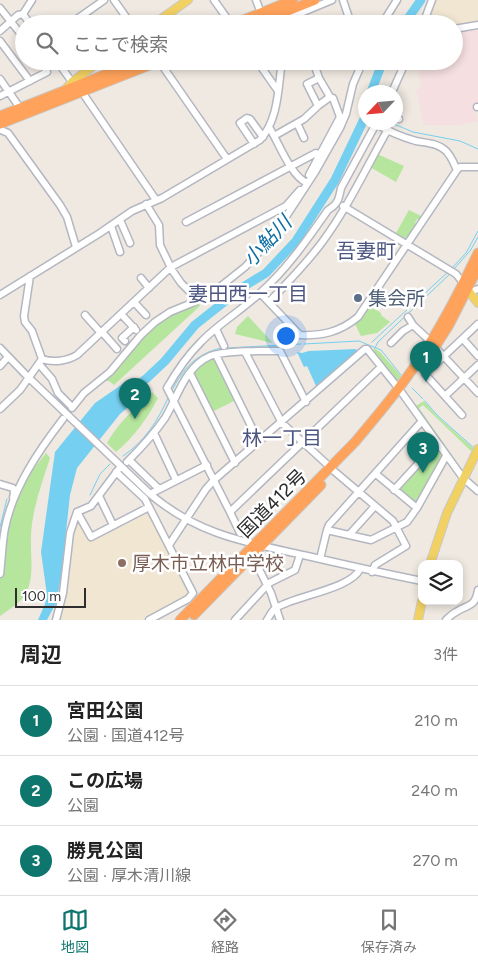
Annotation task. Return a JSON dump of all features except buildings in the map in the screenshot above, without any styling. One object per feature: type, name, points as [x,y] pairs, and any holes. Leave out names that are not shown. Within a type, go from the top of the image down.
[{"type":"highway","points":[[279,15],[293,11],[315,0]]},
{"type":"highway","points":[[1,125],[20,108],[116,70]]},
{"type":"highway","points":[[1,125],[82,92],[116,70]]},
{"type":"highway","name":"国道412号","points":[[467,288],[478,253]]},
{"type":"highway","name":"国道412号","points":[[180,620],[332,469],[358,446],[449,325],[478,268]]},
{"type":"highway","name":"国道412号","points":[[188,620],[257,545]]},
{"type":"main road","points":[[167,15],[188,0]]},
{"type":"main road","points":[[66,90],[72,82],[88,70]]},
{"type":"main road","points":[[467,288],[478,303]]},
{"type":"main road","points":[[431,560],[447,513],[477,450]]},
{"type":"main road","points":[[418,620],[421,605]]},
{"type":"street","points":[[18,15],[23,14],[32,0]]},
{"type":"street","points":[[83,15],[104,0]]},
{"type":"street","points":[[114,0],[125,15]]},
{"type":"street","points":[[214,0],[225,15]]},
{"type":"street","points":[[256,0],[260,15]]},
{"type":"street","points":[[293,11],[332,0]]},
{"type":"street","points":[[342,0],[348,15]]},
{"type":"street","points":[[388,15],[398,0]]},
{"type":"street","points":[[427,15],[432,0]]},
{"type":"street","points":[[0,8],[15,26]]},
{"type":"street","points":[[0,31],[15,17]]},
{"type":"street","points":[[463,28],[478,25]]},
{"type":"street","points":[[0,41],[15,61]]},
{"type":"street","points":[[22,70],[30,81]]},
{"type":"street","points":[[0,96],[48,72],[47,70]]},
{"type":"street","points":[[63,70],[72,82]]},
{"type":"street","points":[[166,70],[227,159]]},
{"type":"street","points":[[263,70],[278,91]]},
{"type":"street","points":[[0,295],[132,211],[156,200],[263,137],[269,127],[281,70]]},
{"type":"street","points":[[0,410],[20,390],[41,362],[72,358],[171,267],[286,206],[306,183],[319,154],[340,117],[333,98],[330,97],[316,70]]},
{"type":"street","points":[[30,276],[24,316],[25,322],[32,331],[41,362],[58,393],[72,408],[84,393],[110,372],[141,335],[170,312],[192,304],[197,299],[216,290],[253,259],[272,238],[346,114],[353,84],[359,70]]},
{"type":"street","points":[[395,85],[402,70]]},
{"type":"street","points":[[318,106],[307,84],[319,78]]},
{"type":"street","points":[[0,79],[20,108]]},
{"type":"street","points":[[82,92],[156,200]]},
{"type":"street","points":[[274,136],[304,119],[330,97]]},
{"type":"street","points":[[254,144],[240,123],[247,118],[250,119],[263,137]]},
{"type":"street","points":[[296,123],[304,138]]},
{"type":"street","points":[[1,125],[60,205],[67,217],[76,247]]},
{"type":"street","points":[[269,127],[291,166],[306,183]]},
{"type":"street","points":[[240,533],[167,388],[176,372],[201,341],[260,293],[286,267],[328,210],[338,203],[341,188],[373,130]]},
{"type":"street","points":[[269,302],[324,240],[345,208],[387,131],[444,148],[457,170]]},
{"type":"street","points":[[186,222],[316,153],[319,154]]},
{"type":"street","points":[[260,293],[300,335],[323,335],[337,331],[358,317],[457,170],[460,168],[478,168]]},
{"type":"street","points":[[338,203],[454,272],[467,288],[478,289]]},
{"type":"street","points":[[146,204],[159,226],[160,245],[171,267],[181,283],[197,299]]},
{"type":"street","points":[[120,220],[130,243]]},
{"type":"street","points":[[111,226],[120,252]]},
{"type":"street","points":[[140,278],[149,288]]},
{"type":"street","points":[[134,302],[146,315]]},
{"type":"street","points":[[121,314],[135,328],[123,338]]},
{"type":"street","points":[[84,315],[117,350]]},
{"type":"street","points":[[408,317],[478,393]]},
{"type":"street","points":[[462,415],[425,374],[478,324]]},
{"type":"street","points":[[393,339],[414,325]]},
{"type":"street","points":[[216,329],[224,346]]},
{"type":"street","points":[[463,339],[478,356]]},
{"type":"street","points":[[0,348],[150,494],[186,520],[226,537],[372,572],[418,580]]},
{"type":"street","points":[[169,545],[214,480],[365,349],[367,349],[400,391],[463,478],[478,491]]},
{"type":"street","points":[[159,489],[128,461],[154,434],[177,391],[190,373],[209,357],[245,352],[280,351],[306,402]]},
{"type":"street","points":[[245,352],[282,422],[392,521],[406,546],[375,564],[372,572]]},
{"type":"street","points":[[216,355],[259,442]]},
{"type":"street","points":[[0,366],[8,357]]},
{"type":"street","points":[[445,396],[478,365]]},
{"type":"street","points":[[230,512],[380,367]]},
{"type":"street","points":[[190,373],[235,463]]},
{"type":"street","points":[[0,574],[1,537],[14,498],[47,440],[63,419]]},
{"type":"street","points":[[320,559],[327,530],[422,421]]},
{"type":"street","points":[[154,434],[176,480]]},
{"type":"street","points":[[394,490],[437,443]]},
{"type":"street","points":[[327,530],[371,540],[406,522],[417,508],[446,456]]},
{"type":"street","points":[[150,494],[207,465]]},
{"type":"street","points":[[56,620],[63,593],[70,533],[77,512],[91,506],[118,471],[145,499],[193,593],[188,599],[149,620]]},
{"type":"street","points":[[376,474],[417,508]]},
{"type":"street","points":[[0,484],[13,488],[14,498]]},
{"type":"street","points":[[98,496],[114,526]]},
{"type":"street","points":[[349,535],[376,506]]},
{"type":"street","points":[[77,512],[91,537],[149,507]]},
{"type":"street","points":[[236,620],[269,583],[295,570],[300,554]]},
{"type":"street","points":[[256,563],[277,608],[280,620]]},
{"type":"street","points":[[267,620],[277,608],[334,587],[358,574],[360,569]]},
{"type":"street","points":[[446,620],[457,611],[474,603],[478,590]]},
{"type":"shaded area","points":[[436,0],[478,0],[478,22],[463,26],[463,15],[431,15]]},
{"type":"shaded area","points":[[478,26],[478,110],[475,110],[478,121],[459,125],[424,125],[416,90],[422,87],[418,70],[463,70],[463,29]]},
{"type":"shaded area","name":"厚木市立林中学校","points":[[145,512],[149,513],[187,588],[185,597],[140,620],[58,620],[66,599],[70,577],[71,549],[78,519],[89,541]]},
{"type":"green space","points":[[377,154],[404,166],[396,182],[370,167]]},
{"type":"green space","points":[[409,210],[421,216],[419,220],[417,219],[408,237],[404,238],[396,233]]},
{"type":"green space","points":[[198,302],[200,306],[114,385],[109,381],[105,381],[141,337],[157,323]]},
{"type":"green space","points":[[368,306],[380,312],[390,322],[377,333],[361,336],[355,324]]},
{"type":"green space","points":[[248,316],[272,343],[235,334],[237,327]]},
{"type":"green space","points":[[293,345],[291,348],[226,352],[209,355],[182,381],[180,379],[193,363],[215,351]]},
{"type":"green space","points":[[374,348],[380,352],[401,376],[397,383],[374,354]]},
{"type":"green space","points":[[212,357],[215,358],[236,400],[212,412],[193,372]]},
{"type":"green space","points":[[152,392],[158,398],[149,413],[140,427],[116,452],[107,443],[111,436],[133,410]]},
{"type":"green space","points":[[424,401],[437,416],[474,449],[471,451],[423,405],[419,408],[461,470],[414,407]]},
{"type":"green space","points":[[436,447],[443,455],[415,504],[399,489]]},
{"type":"green space","points":[[46,453],[50,458],[33,516],[29,586],[21,600],[0,616],[0,578],[11,511],[27,477]]},
{"type":"water","points":[[356,349],[357,351],[316,386],[307,366],[304,367],[297,352],[302,353]]},
{"type":"water","points":[[127,381],[140,397],[120,414],[77,468],[70,495],[61,578],[56,603],[47,620],[38,620],[47,595],[41,552],[55,452],[95,403]]},
{"type":"waterway","name":"小鮎川","points":[[410,15],[421,0]]},
{"type":"waterway","name":"小鮎川","points":[[374,85],[380,70]]},
{"type":"waterway","points":[[403,128],[413,132],[460,141],[478,149]]},
{"type":"waterway","name":"小鮎川","points":[[125,395],[165,361],[195,325],[243,287],[266,273],[296,241],[335,180],[359,130]]},
{"type":"waterway","points":[[451,269],[466,253],[478,231]]},
{"type":"waterway","points":[[453,270],[470,251],[478,237]]},
{"type":"waterway","points":[[372,342],[448,272]]},
{"type":"waterway","points":[[375,348],[378,342],[451,273]]},
{"type":"waterway","points":[[304,344],[359,341],[381,350],[401,375]]},
{"type":"waterway","points":[[227,348],[301,344]]},
{"type":"waterway","points":[[171,392],[185,369],[204,354],[221,348]]},
{"type":"waterway","points":[[412,388],[423,399]]},
{"type":"waterway","points":[[123,456],[138,444],[150,430],[168,398]]},
{"type":"waterway","points":[[425,401],[437,415],[474,448]]},
{"type":"waterway","points":[[90,495],[100,474],[110,464]]},
{"type":"waterway","points":[[0,527],[7,499]]},
{"type":"place","name":"集会所","points":[[358,298]]},
{"type":"place","name":"宮田公園","points":[[426,382]]},
{"type":"place","name":"この広場","points":[[135,419]]},
{"type":"place","name":"勝見公園","points":[[423,473]]},
{"type":"place","name":"厚木市立林中学校","points":[[122,563]]},
{"type":"district","name":"吾妻町","points":[[366,251]]},
{"type":"district","name":"妻田西一丁目","points":[[248,294]]},
{"type":"district","name":"林一丁目","points":[[282,438]]}]
